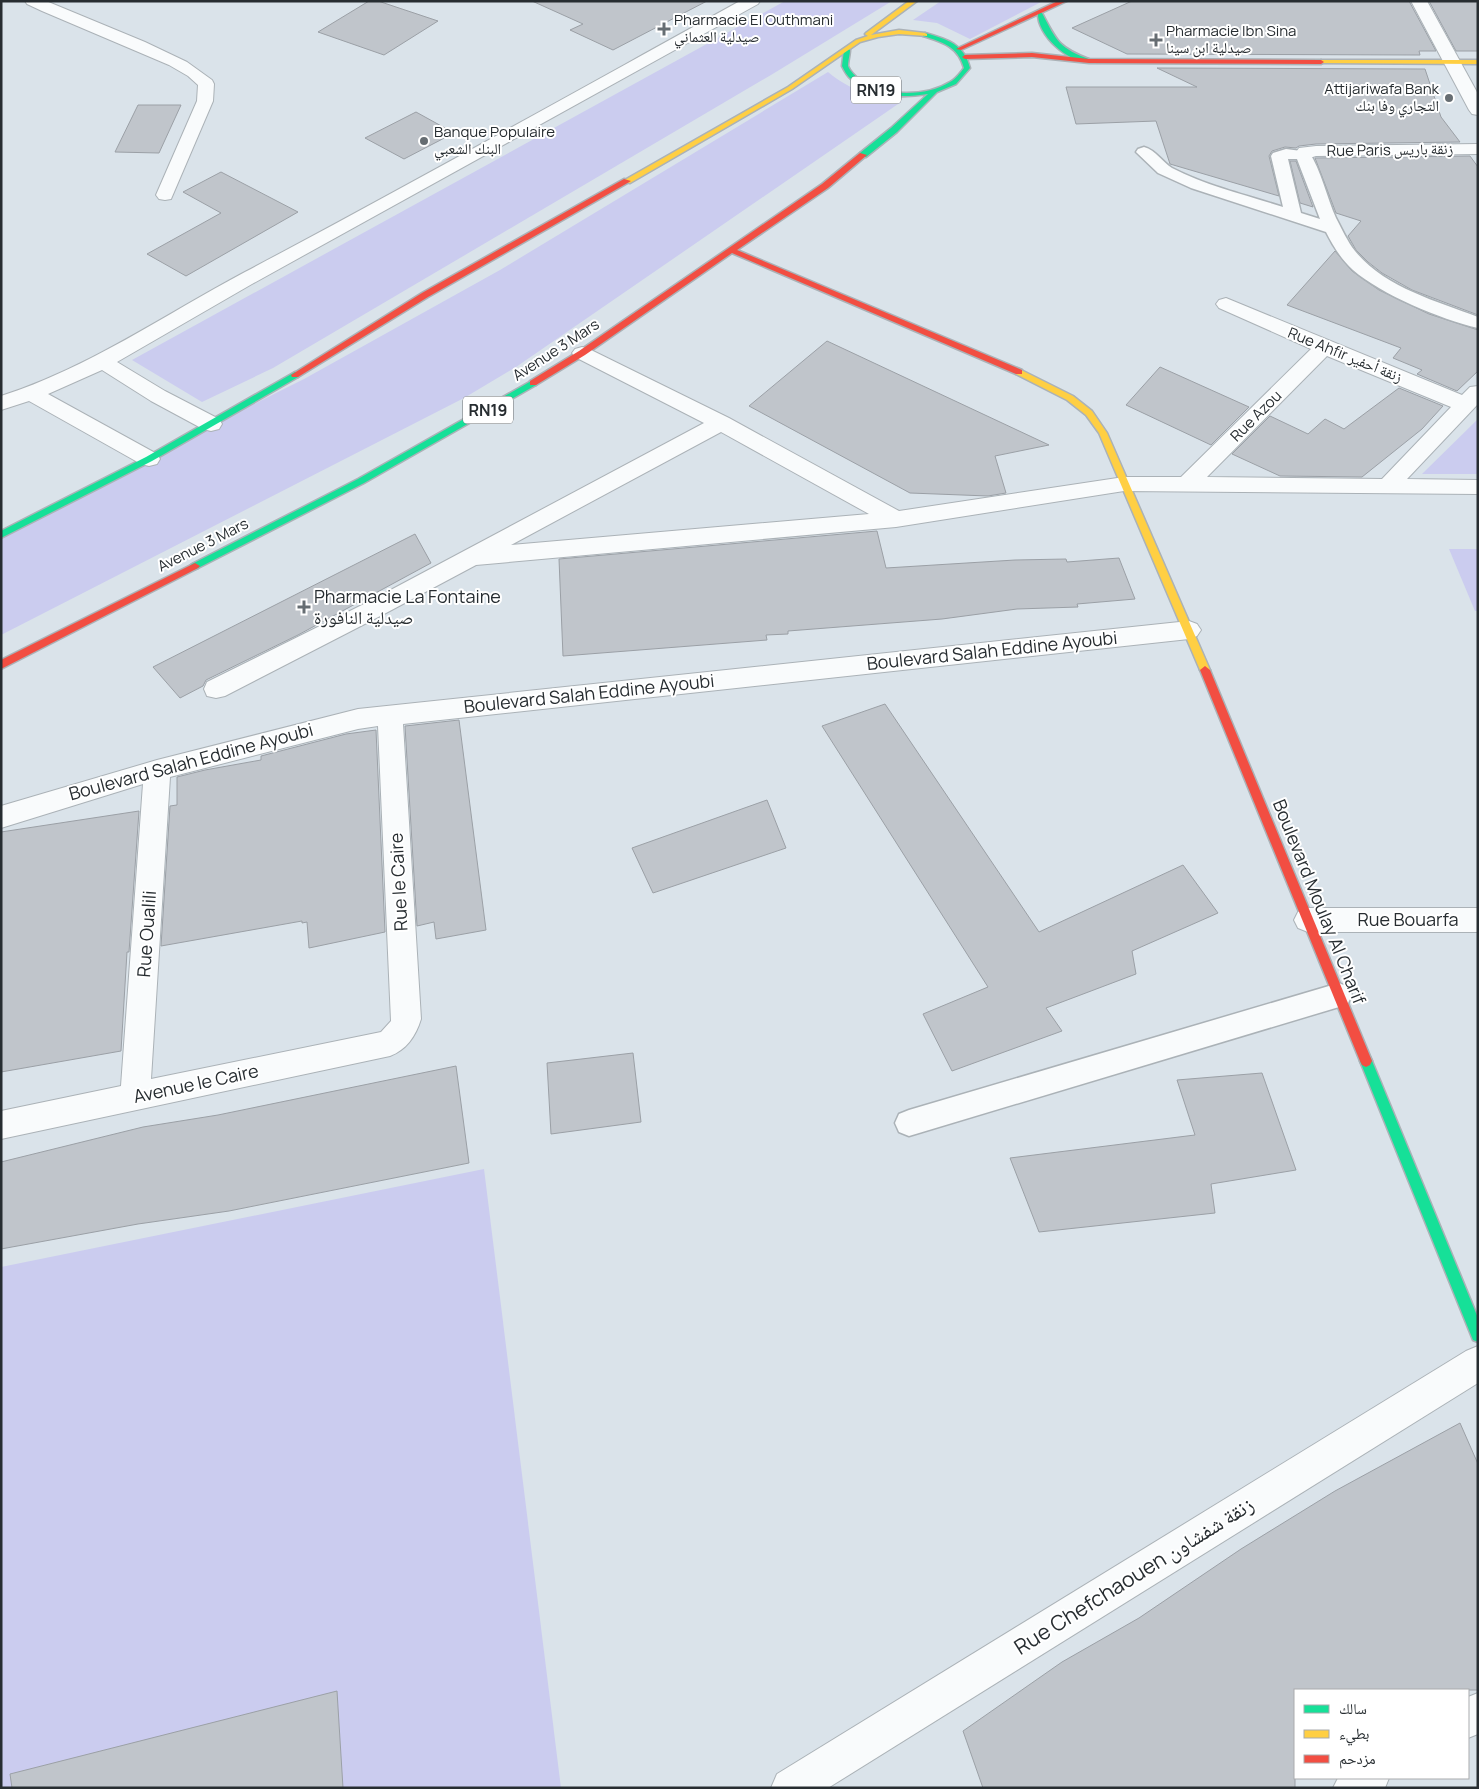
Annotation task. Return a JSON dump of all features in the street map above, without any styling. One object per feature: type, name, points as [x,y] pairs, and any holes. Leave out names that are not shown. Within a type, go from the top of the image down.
[{"type":"main road","name":"RN19","points":[[1,535],[149,460],[332,354],[434,291],[790,88],[847,50],[914,1]]},
{"type":"main road","name":"RN19","points":[[964,58],[1064,1]]},
{"type":"main road","points":[[1040,14],[1051,41],[1069,54],[1089,61]]},
{"type":"main road","name":"RN19","points":[[858,41],[877,35],[899,32],[922,34],[944,40],[964,58]]},
{"type":"main road","name":"RN19","points":[[847,50],[842,58],[844,68],[850,77],[862,85],[878,91],[896,94],[934,92],[954,84],[961,79],[964,58]]},
{"type":"main road","points":[[964,58],[1036,65],[1058,59],[1089,61],[1478,62]]},
{"type":"main road","name":"Avenue 3 Mars","points":[[1,665],[361,482],[509,398],[582,353],[825,186],[894,130],[934,92]]},
{"type":"main road","name":"Boulevard Moulay Al Charif","points":[[733,251],[1033,378],[1070,398],[1089,413],[1104,433],[1124,484],[1188,630],[1478,1335]]},
{"type":"street","points":[[33,1],[76,21],[119,36],[193,70],[206,84],[205,101],[165,195]]},
{"type":"street","points":[[1,403],[32,394],[103,362],[211,299],[752,1]]},
{"type":"street","points":[[1419,1],[1478,110]]},
{"type":"street","name":"Rue Paris زنقة باريس","points":[[1302,154],[1316,151],[1478,149]]},
{"type":"street","name":"Rue Ahfir زنقة أحفير","points":[[1226,304],[1324,347],[1471,398]]},
{"type":"street","name":"Rue Azou","points":[[1188,484],[1324,347]]},
{"type":"street","points":[[582,353],[721,422],[896,519]]},
{"type":"street","points":[[103,362],[158,396],[211,424]]},
{"type":"street","points":[[32,394],[92,426],[149,460]]},
{"type":"street","points":[[1389,485],[1471,398]]},
{"type":"street","points":[[216,689],[378,607],[721,422]]},
{"type":"street","points":[[472,557],[896,519],[1124,484],[1478,487]]},
{"type":"street","name":"Boulevard Salah Eddine Ayoubi","points":[[1,817],[156,770],[327,726],[390,715],[1188,630]]},
{"type":"street","name":"Rue le Caire","points":[[390,715],[406,1019],[400,1032],[390,1043]]},
{"type":"street","name":"Rue Oualili","points":[[135,1098],[148,925],[156,770]]},
{"type":"street","name":"Rue Bouarfa","points":[[1308,920],[1478,920]]},
{"type":"street","name":"Avenue le Caire","points":[[1,1124],[135,1098],[390,1043]]},
{"type":"street","name":"Rue Chefchaouen زنقة شفشاون","points":[[791,1788],[1478,1363]]},
{"type":"street","points":[[1353,1788],[1367,1779]]},
{"type":"lane","points":[[1144,152],[1164,170],[1197,185],[1334,229]]},
{"type":"lane","points":[[1293,216],[1279,156],[1302,154],[1334,229],[1347,253],[1361,267],[1381,281],[1417,301],[1478,323]]},
{"type":"lane","points":[[909,1123],[1339,995]]},
{"type":"shaded area","points":[[785,1],[892,1],[771,75],[273,368],[202,402],[132,360]]},
{"type":"shaded area","points":[[941,1],[1043,1],[970,39],[937,23],[913,20]]},
{"type":"shaded area","points":[[828,72],[844,84],[862,92],[901,102],[516,367],[464,398],[1,635],[1,531],[304,379],[500,270]]},
{"type":"shaded area","points":[[1478,419],[1478,474],[1422,474]]},
{"type":"shaded area","points":[[1449,549],[1478,549],[1478,611],[1475,611]]},
{"type":"shaded area","points":[[484,1169],[561,1788],[1,1788],[1,1267]]},
{"type":"building","points":[[369,1],[378,1],[438,21],[384,55],[318,32]]},
{"type":"building","points":[[532,1],[707,1],[613,50],[570,30],[583,24]]},
{"type":"building","points":[[1132,1],[1409,1],[1436,51],[1419,51],[1420,55],[1127,54],[1072,28]]},
{"type":"building","points":[[1429,1],[1478,1],[1478,51],[1456,51]]},
{"type":"building","points":[[1157,68],[1425,69],[1441,117],[1460,142],[1316,144],[1296,148],[1285,147],[1272,151],[1269,156],[1279,196],[1170,164],[1156,121],[1076,124],[1066,87],[1197,87]]},
{"type":"building","points":[[138,105],[181,105],[159,153],[115,152]]},
{"type":"building","points":[[416,112],[454,133],[404,159],[365,138]]},
{"type":"building","points":[[1470,156],[1478,167],[1478,315],[1412,290],[1382,273],[1368,262],[1356,250],[1348,236],[1361,221],[1336,213],[1315,158]]},
{"type":"building","points":[[1290,161],[1296,161],[1313,207],[1300,203]]},
{"type":"building","points":[[221,172],[298,212],[186,276],[147,254],[221,213],[183,192]]},
{"type":"building","points":[[1335,251],[1352,271],[1379,290],[1429,314],[1478,330],[1478,371],[1457,391],[1417,374],[1422,370],[1393,358],[1401,348],[1287,305]]},
{"type":"building","points":[[827,341],[1049,445],[995,456],[1006,493],[988,496],[910,493],[749,406]]},
{"type":"building","points":[[1160,367],[1249,407],[1211,445],[1126,405]]},
{"type":"building","points":[[1399,388],[1443,406],[1422,429],[1362,477],[1280,476],[1232,454],[1270,416],[1308,434],[1325,419],[1344,429]]},
{"type":"building","points":[[877,531],[886,568],[1015,560],[1066,559],[1067,562],[1119,558],[1135,599],[1077,604],[1078,607],[1017,609],[942,619],[788,631],[788,634],[766,635],[767,640],[563,656],[559,559]]},
{"type":"building","points":[[415,534],[431,563],[298,635],[206,680],[203,686],[180,698],[153,667]]},
{"type":"building","points":[[885,704],[1039,932],[1183,865],[1218,913],[1132,951],[1136,974],[1046,1008],[1062,1031],[952,1071],[923,1014],[988,987],[822,726]]},
{"type":"building","points":[[459,720],[486,930],[436,939],[434,922],[417,926],[405,726]]},
{"type":"building","points":[[376,730],[385,932],[309,948],[307,922],[302,923],[302,921],[161,946],[170,806],[177,805],[177,777],[261,760],[261,756],[346,734]]},
{"type":"building","points":[[767,800],[786,848],[653,893],[632,848]]},
{"type":"building","points":[[139,811],[121,1051],[1,1072],[1,832]]},
{"type":"building","points":[[633,1053],[641,1122],[551,1134],[547,1063]]},
{"type":"building","points":[[456,1066],[469,1163],[229,1211],[138,1224],[1,1249],[1,1162],[143,1127],[218,1115]]},
{"type":"building","points":[[1262,1073],[1296,1170],[1211,1184],[1215,1213],[1039,1232],[1010,1158],[1195,1135],[1177,1080]]},
{"type":"building","points":[[1460,1423],[1478,1464],[1478,1690],[1294,1689],[1295,1788],[983,1788],[963,1731],[1062,1662],[1139,1618],[1241,1549],[1335,1491]]},
{"type":"building","points":[[337,1691],[343,1788],[12,1788],[10,1774]]},
{"type":"traffic: fast","points":[[1040,14],[1048,33],[1057,45],[1063,50],[1089,61]]},
{"type":"traffic: fast","points":[[847,50],[845,66],[853,78],[864,86],[876,91],[889,93],[918,94],[931,92],[954,83],[967,68],[962,54],[952,45],[925,35]]},
{"type":"traffic: fast","points":[[863,155],[894,130],[934,92]]},
{"type":"traffic: fast","points":[[1,535],[149,459],[295,375]]},
{"type":"traffic: fast","points":[[195,566],[361,481],[533,383]]},
{"type":"traffic: fast","points":[[1366,1061],[1478,1335]]},
{"type":"traffic: slow","points":[[868,34],[914,1]]},
{"type":"traffic: slow","points":[[627,181],[790,88],[858,41],[877,35],[899,32],[925,35]]},
{"type":"traffic: slow","points":[[1321,62],[1478,62]]},
{"type":"traffic: slow","points":[[1019,372],[1070,398],[1089,413],[1103,433],[1205,670]]},
{"type":"traffic: jam","points":[[959,49],[1064,1]]},
{"type":"traffic: jam","points":[[965,57],[1032,55],[1089,61],[1321,62]]},
{"type":"traffic: jam","points":[[533,383],[582,353],[825,186],[863,155]]},
{"type":"traffic: jam","points":[[295,375],[425,295],[627,181]]},
{"type":"traffic: jam","points":[[733,251],[1019,372]]},
{"type":"traffic: jam","points":[[1,665],[195,566]]},
{"type":"traffic: jam","points":[[1205,670],[1366,1061]]},
{"type":"place","name":"Pharmacie El Outhmani صيدلية العثماني","points":[[664,29]]},
{"type":"place","name":"Pharmacie Ibn Sina صيدلية ابن سينا","points":[[1156,40]]},
{"type":"place","name":"Attijariwafa Bank التجاري وفا بنك","points":[[1449,98]]},
{"type":"place","name":"Banque Populaire البنك الشعبي","points":[[424,141]]},
{"type":"place","name":"Pharmacie La Fontaine صيدلية النافورة","points":[[304,607]]}]
